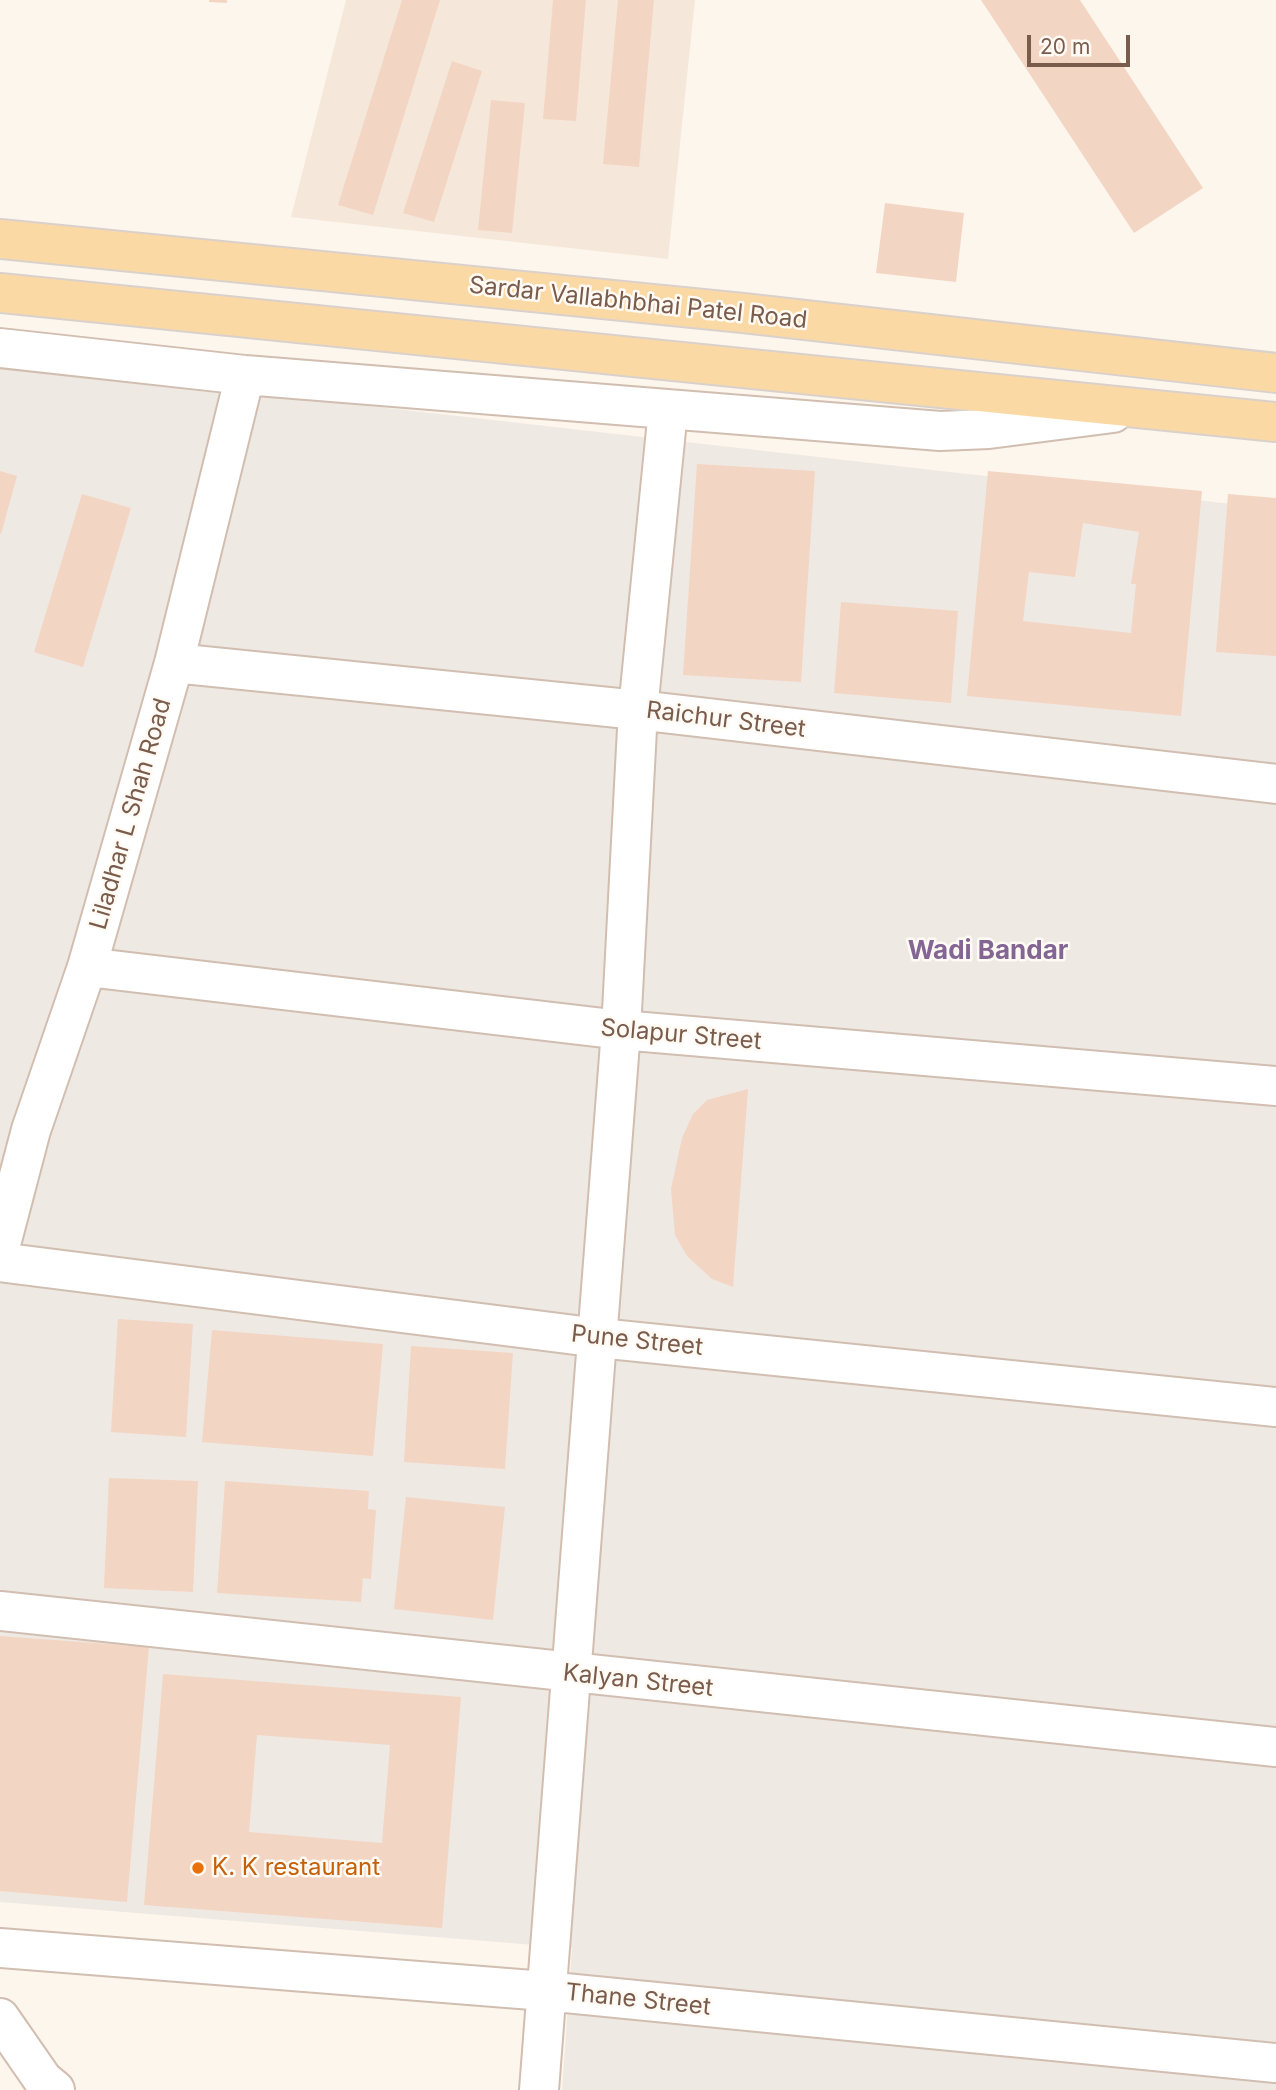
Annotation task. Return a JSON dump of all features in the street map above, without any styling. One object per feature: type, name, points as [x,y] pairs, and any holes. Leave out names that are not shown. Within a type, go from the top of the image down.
[{"type":"main road","name":"Sardar Vallabhbhai Patel Road","points":[[0,239],[743,313],[1276,373]]},
{"type":"main road","points":[[0,293],[1276,422]]},
{"type":"main road","points":[[1207,415],[1212,366]]},
{"type":"street","points":[[0,348],[245,375],[940,431],[989,429],[1140,409]]},
{"type":"street","name":"Liladhar L Shah Road","points":[[0,1248],[15,1127],[87,967],[174,663],[245,375]]},
{"type":"street","points":[[539,2090],[599,1338],[621,1030],[638,710],[668,410]]},
{"type":"street","name":"Raichur Street","points":[[174,663],[638,710],[1276,784]]},
{"type":"street","name":"Solapur Street","points":[[87,967],[621,1030],[1276,1086]]},
{"type":"street","name":"Pune Street","points":[[0,1262],[599,1338],[1276,1407]]},
{"type":"street","name":"Kalyan Street","points":[[0,1611],[571,1674],[1276,1747]]},
{"type":"street","name":"Thane Street","points":[[0,1948],[545,1991],[1276,2063]]},
{"type":"street","points":[[0,2018],[43,2080],[55,2090]]},
{"type":"shaded area","points":[[346,0],[695,0],[668,259],[291,217]]},
{"type":"shaded area","points":[[0,364],[1276,509],[1276,2090],[562,2090],[572,1948],[0,1902]]},
{"type":"building","points":[[227,0],[227,3],[209,2]]},
{"type":"building","points":[[402,0],[440,0],[373,215],[338,205]]},
{"type":"building","points":[[553,0],[586,0],[576,121],[543,119]]},
{"type":"building","points":[[618,0],[654,0],[639,167],[603,164]]},
{"type":"building","points":[[981,0],[1080,0],[1203,188],[1134,233]]},
{"type":"building","points":[[452,61],[482,71],[434,222],[403,213]]},
{"type":"building","points":[[491,100],[525,103],[512,233],[478,230]]},
{"type":"building","points":[[885,203],[964,213],[956,282],[876,273]]},
{"type":"building","points":[[697,464],[815,471],[801,682],[683,675]]},
{"type":"building","points":[[0,471],[17,476],[1,534],[0,533]]},
{"type":"building","points":[[988,471],[1202,491],[1181,716],[967,696]],"holes":[[[1083,523],[1139,532],[1131,584],[1136,584],[1131,633],[1023,621],[1029,572],[1075,577]]]},
{"type":"building","points":[[82,494],[131,508],[83,667],[34,652]]},
{"type":"building","points":[[1228,494],[1276,498],[1276,656],[1216,652]]},
{"type":"building","points":[[841,602],[958,611],[951,703],[834,693]]},
{"type":"building","points":[[748,1089],[733,1287],[712,1279],[687,1256],[675,1235],[671,1189],[682,1138],[693,1114],[707,1100]]},
{"type":"building","points":[[118,1319],[193,1324],[186,1437],[111,1432]]},
{"type":"building","points":[[212,1330],[383,1344],[373,1456],[202,1442]]},
{"type":"building","points":[[411,1346],[513,1353],[505,1469],[404,1462]]},
{"type":"building","points":[[109,1478],[198,1481],[193,1592],[104,1588]]},
{"type":"building","points":[[225,1481],[369,1491],[368,1509],[376,1510],[371,1579],[363,1578],[361,1602],[217,1593]]},
{"type":"building","points":[[406,1497],[505,1507],[493,1620],[394,1609]]},
{"type":"building","points":[[0,1636],[149,1647],[127,1902],[0,1891]]},
{"type":"building","points":[[163,1674],[461,1697],[442,1928],[144,1905]],"holes":[[[257,1735],[390,1745],[382,1843],[249,1832]]]},
{"type":"place","name":"K. K restaurant","points":[[198,1868]]},
{"type":"district","name":"Wadi Bandar","points":[[988,951]]}]
